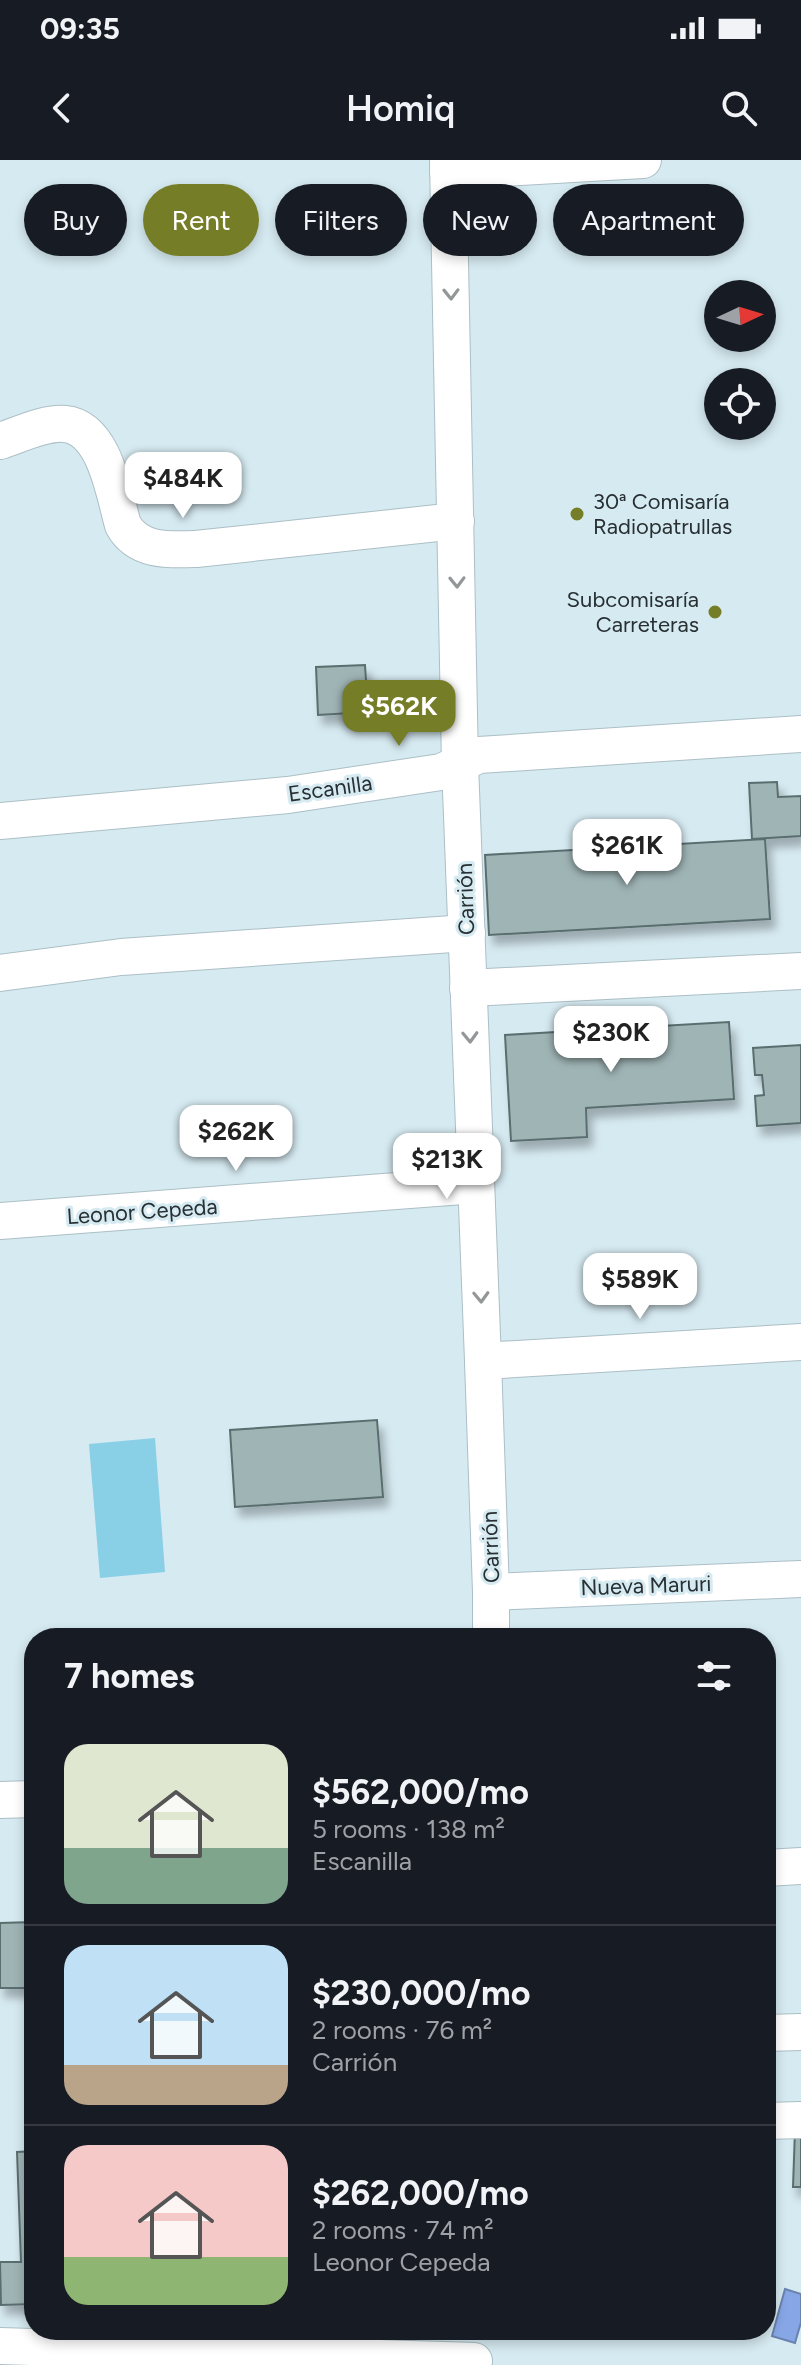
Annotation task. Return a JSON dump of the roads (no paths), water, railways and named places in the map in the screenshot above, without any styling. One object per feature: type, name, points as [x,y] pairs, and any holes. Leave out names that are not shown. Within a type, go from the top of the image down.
[{"type":"street","points":[[448,166],[643,160]]},
{"type":"street","name":"Carrión","points":[[448,166],[460,764],[491,1628]]},
{"type":"street","points":[[0,441],[65,423],[84,430],[103,458],[128,534],[154,548],[196,549],[456,521]]},
{"type":"street","name":"Escanilla","points":[[0,821],[288,795],[441,772],[479,755],[801,734]]},
{"type":"street","points":[[0,973],[121,957],[467,933]]},
{"type":"street","points":[[468,988],[801,971]]},
{"type":"street","name":"Leonor Cepeda","points":[[0,1221],[476,1185]]},
{"type":"street","points":[[483,1361],[801,1342]]},
{"type":"street","name":"Nueva Maruri","points":[[491,1592],[801,1579]]},
{"type":"street","points":[[0,1800],[24,1799]]},
{"type":"street","points":[[776,1867],[801,1866]]},
{"type":"street","points":[[776,2033],[801,2032]]},
{"type":"street","points":[[776,2121],[801,2120]]},
{"type":"street","points":[[0,2346],[474,2352]]},
{"type":"place","name":"30ª Comisaría Radiopatrullas","points":[[577,514]]},
{"type":"place","name":"Subcomisaría Carreteras","points":[[715,612]]}]
